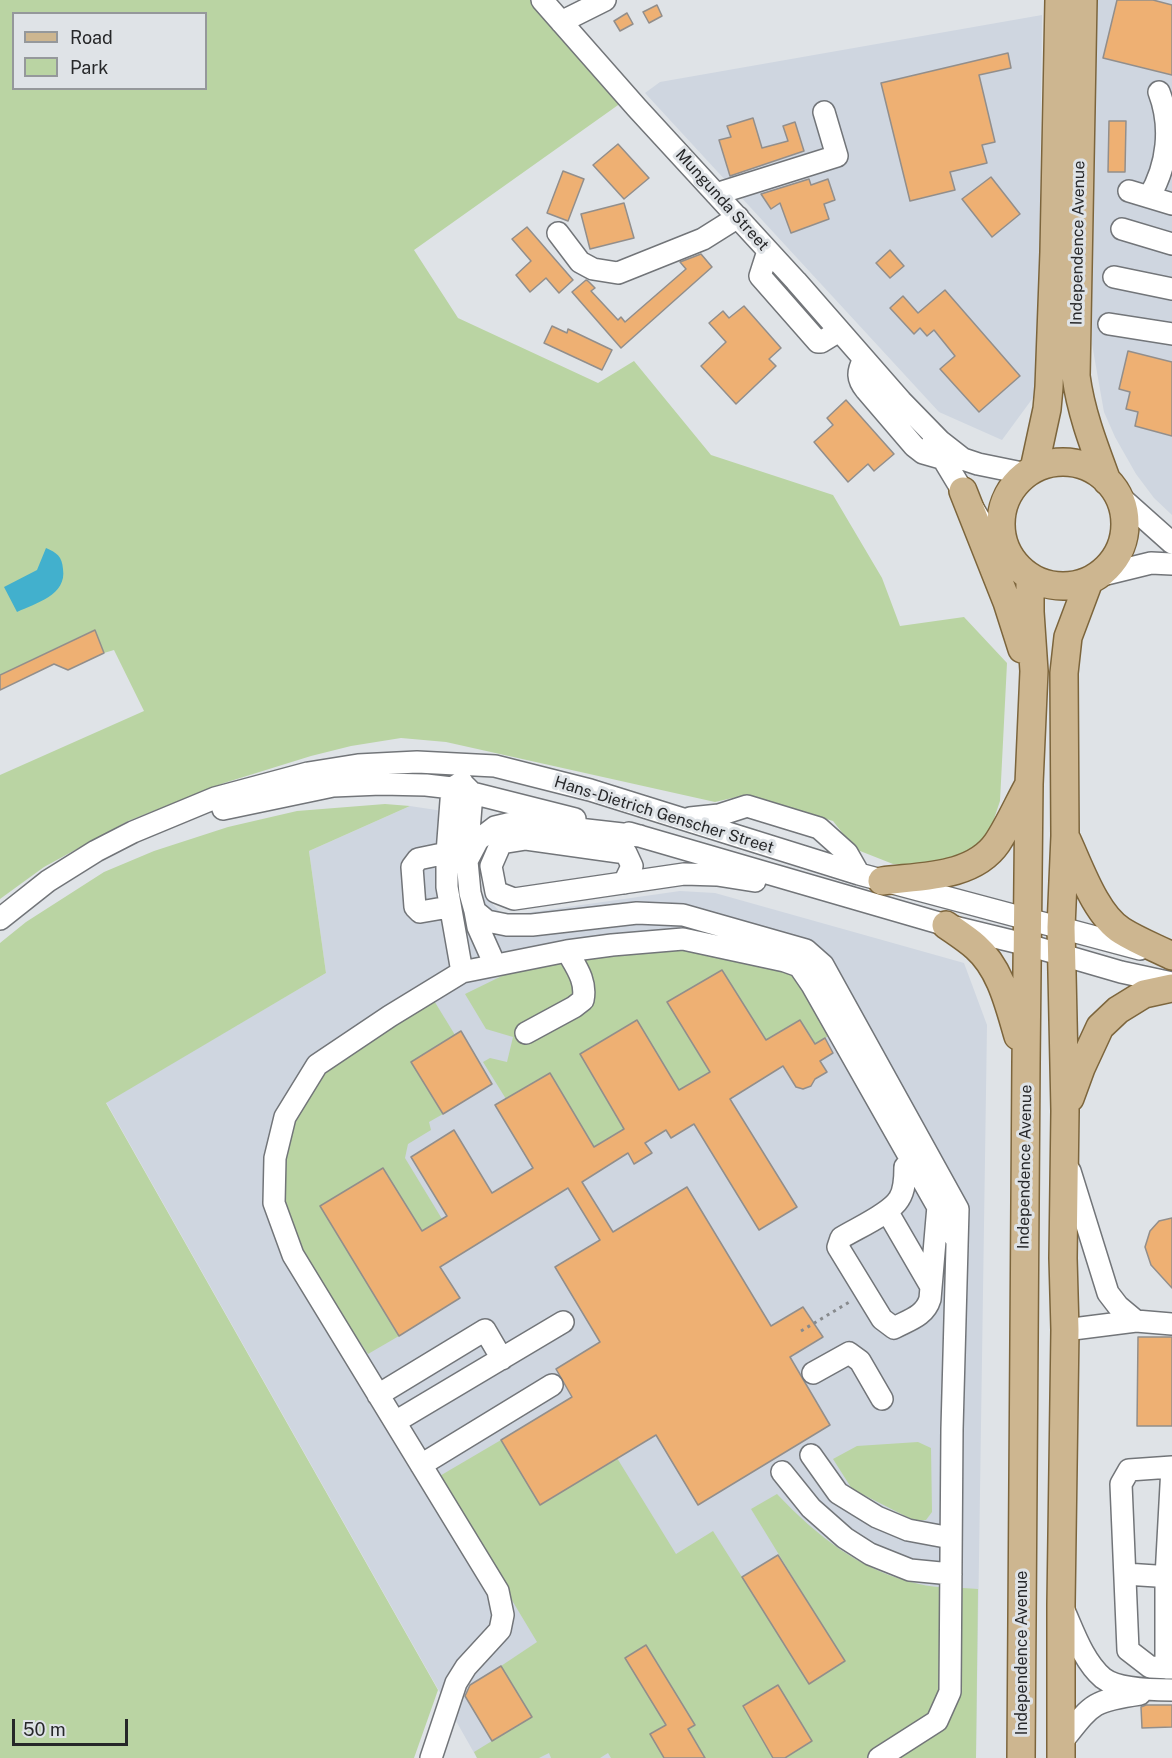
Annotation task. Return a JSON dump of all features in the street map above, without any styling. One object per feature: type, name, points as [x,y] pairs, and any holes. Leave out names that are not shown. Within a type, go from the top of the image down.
[{"type":"main road","name":"Independence Avenue","points":[[1021,1758],[1029,784],[1034,671],[1030,612],[1022,569],[1006,549],[1001,521],[1003,508],[1017,483],[1031,472],[1047,408],[1054,252],[1059,0]]},
{"type":"main road","name":"Independence Avenue","points":[[1061,1750],[1065,1330],[1063,1258],[1065,1111],[1061,927],[1065,837],[1064,673],[1068,637],[1094,579],[1109,566],[1118,553],[1125,523],[1123,508],[1087,429],[1079,400],[1076,376],[1083,0]]},
{"type":"main road","points":[[1031,472],[1049,464],[1065,462],[1095,471],[1112,487]]},
{"type":"main road","points":[[963,491],[1007,602],[1020,641],[1032,697]]},
{"type":"main road","points":[[1022,569],[1049,585],[1070,586],[1094,579]]},
{"type":"main road","points":[[870,877],[954,873],[976,860],[996,844],[1029,784]]},
{"type":"main road","points":[[1065,837],[1092,893],[1105,914],[1120,930],[1172,957]]},
{"type":"main road","points":[[946,925],[978,948],[996,972],[1009,1004],[1026,1063]]},
{"type":"main road","points":[[1065,1111],[1081,1068],[1100,1028],[1118,1010],[1144,994],[1172,988]]},
{"type":"street","name":"Mungunda Street","points":[[542,0],[918,419]]},
{"type":"street","points":[[561,22],[605,0]]},
{"type":"street","points":[[1149,197],[1162,175],[1169,154],[1171,136],[1166,102],[1159,92]]},
{"type":"street","points":[[716,194],[837,156],[824,112]]},
{"type":"street","points":[[1129,191],[1172,204]]},
{"type":"street","points":[[558,233],[580,262],[594,269],[618,273],[703,238],[738,217]]},
{"type":"street","points":[[1122,229],[1172,244]]},
{"type":"street","points":[[1114,277],[1172,289]]},
{"type":"street","points":[[1109,324],[1172,334]]},
{"type":"street","points":[[864,359],[858,375],[859,381],[866,390],[914,446],[923,453],[944,459]]},
{"type":"street","points":[[918,419],[940,441],[963,459],[978,464],[1031,472]]},
{"type":"street","points":[[918,419],[983,525],[1022,569]]},
{"type":"street","points":[[1112,487],[1172,543]]},
{"type":"street","points":[[1094,579],[1151,563],[1172,564]]},
{"type":"street","points":[[417,762],[462,788]]},
{"type":"street","name":"Hans-Dietrich Genscher Street","points":[[0,919],[68,867],[152,824],[215,798],[308,773],[358,765],[417,762],[464,763],[495,766],[590,790],[870,877],[1172,957]]},
{"type":"street","points":[[462,972],[449,907],[447,853],[462,788],[495,766]]},
{"type":"street","name":"Hans-Dietrich Genscher Street","points":[[152,824],[333,786],[381,784],[462,788],[640,836],[946,925],[1028,945],[1121,972],[1172,983]]},
{"type":"street","points":[[462,788],[470,892],[478,927],[495,965]]},
{"type":"street","points":[[678,818],[700,818],[747,806],[819,828],[870,877]]},
{"type":"street","points":[[467,864],[478,840],[495,827],[516,822],[640,836]]},
{"type":"street","points":[[624,883],[632,866],[626,853],[526,839],[501,843],[491,866],[496,892],[514,899],[624,883],[684,874],[717,875],[856,898]]},
{"type":"street","points":[[447,853],[418,860],[412,867],[417,910],[420,912],[449,907]]},
{"type":"street","points":[[467,864],[491,866]]},
{"type":"street","points":[[475,911],[487,921],[507,925],[637,913],[683,915],[806,950],[823,965],[958,1209],[950,1692],[937,1721],[879,1758]]},
{"type":"street","points":[[431,1758],[456,1683],[466,1667],[500,1630],[503,1615],[498,1591],[292,1255],[274,1203],[275,1158],[285,1117],[317,1065],[390,1016],[462,972],[567,951],[683,939],[785,961],[799,966],[812,985],[956,1239]]},
{"type":"street","points":[[526,1033],[583,1000],[583,981],[567,951]]},
{"type":"street","points":[[1065,1155],[1108,1293],[1118,1306],[1136,1320]]},
{"type":"street","points":[[905,1167],[902,1194],[898,1201],[887,1211],[841,1238],[838,1247],[882,1319],[894,1328],[918,1316],[927,1308],[930,1299],[938,1206]]},
{"type":"street","points":[[887,1211],[930,1285]]},
{"type":"street","points":[[1065,1330],[1136,1320],[1172,1324]]},
{"type":"street","points":[[395,1422],[563,1322]]},
{"type":"street","points":[[378,1395],[485,1330],[502,1359]]},
{"type":"street","points":[[813,1373],[849,1353],[860,1361],[882,1399]]},
{"type":"street","points":[[421,1465],[552,1385]]},
{"type":"street","points":[[811,1455],[838,1493],[877,1517],[908,1530],[951,1538]]},
{"type":"street","points":[[1172,1467],[1169,1668],[1150,1667],[1128,1650],[1121,1484],[1129,1470],[1172,1467]]},
{"type":"street","points":[[782,1472],[811,1508],[845,1538],[870,1554],[910,1570],[951,1574]]},
{"type":"street","points":[[1125,1574],[1169,1577]]},
{"type":"street","points":[[1061,1604],[1081,1647],[1104,1679],[1133,1687],[1170,1690]]},
{"type":"street","points":[[1061,1750],[1086,1712],[1098,1702],[1170,1690]]},
{"type":"path","points":[[801,1331],[866,1292]]},
{"type":"shaded area","points":[[1095,0],[1172,0],[1172,515],[1154,498],[1136,474],[1115,437],[1104,412],[1092,344]]},
{"type":"shaded area","points":[[1042,15],[1038,391],[1002,440],[939,412],[645,93],[660,82]]},
{"type":"shaded area","points":[[410,806],[482,817],[477,878],[481,892],[504,916],[680,891],[715,893],[964,963],[987,1025],[976,1758],[477,1758],[106,1102],[326,973],[309,851]]},
{"type":"green space","points":[[0,0],[542,0],[628,98],[414,250],[458,318],[598,383],[634,361],[711,455],[833,495],[882,578],[900,626],[964,617],[1007,663],[1000,801],[989,834],[974,850],[948,863],[893,864],[855,849],[833,821],[745,795],[715,802],[446,742],[401,738],[351,746],[311,756],[224,783],[128,821],[44,867],[0,899],[0,775],[144,711],[114,650],[104,653],[94,630],[0,675]]},
{"type":"green space","points":[[385,804],[410,806],[309,851],[326,973],[106,1103],[438,1690],[414,1758],[0,1758],[0,943],[26,922],[104,872],[154,851],[228,827],[297,811]]},
{"type":"green space","points":[[680,949],[757,962],[785,971],[793,976],[804,989],[830,1035],[815,1044],[766,1040],[722,970],[668,1002],[710,1072],[679,1090],[580,1054],[624,1129],[594,1147],[550,1073],[506,1099],[483,1062],[490,1058],[507,1062],[513,1037],[486,1029],[465,994],[510,972],[581,957]]},
{"type":"green space","points":[[433,999],[455,1035],[411,1062],[443,1114],[429,1122],[431,1130],[408,1144],[405,1158],[442,1219],[422,1231],[399,1336],[368,1354],[299,1252],[286,1202],[284,1159],[292,1121],[323,1075],[348,1053]]},
{"type":"green space","points":[[501,1440],[540,1505],[617,1458],[676,1554],[713,1531],[742,1577],[844,1661],[751,1509],[777,1494],[824,1538],[859,1561],[878,1570],[926,1586],[978,1589],[976,1758],[611,1758],[608,1753],[600,1758],[551,1758],[549,1753],[539,1758],[477,1758],[474,1752],[531,1717],[501,1666],[537,1642],[438,1477]]},
{"type":"green space","points":[[918,1442],[931,1448],[932,1512],[926,1520],[915,1521],[852,1489],[833,1459],[857,1446]]},
{"type":"water","points":[[46,548],[60,558],[63,578],[60,585],[49,597],[17,612],[4,587],[37,570]]},
{"type":"building","points":[[1117,0],[1153,0],[1172,5],[1172,75],[1103,58]]},
{"type":"building","points":[[657,5],[662,16],[649,23],[643,12]]},
{"type":"building","points":[[627,13],[633,24],[620,31],[614,21]]},
{"type":"building","points":[[1008,53],[1011,68],[979,75],[995,142],[982,145],[987,163],[950,172],[955,190],[910,201],[881,83]]},
{"type":"building","points":[[753,118],[762,148],[788,141],[783,126],[795,122],[804,151],[730,176],[719,140],[731,137],[727,126]]},
{"type":"building","points":[[1109,121],[1126,121],[1125,172],[1108,172]]},
{"type":"building","points":[[618,144],[649,178],[624,199],[593,165]]},
{"type":"building","points":[[563,171],[584,179],[568,221],[547,213]]},
{"type":"building","points":[[991,177],[1020,214],[992,237],[962,199]]},
{"type":"building","points":[[809,179],[811,185],[828,179],[835,200],[824,204],[829,219],[791,233],[780,203],[771,209],[761,194]]},
{"type":"building","points":[[624,203],[634,238],[590,249],[581,214]]},
{"type":"building","points":[[527,227],[573,280],[559,293],[546,278],[530,292],[516,275],[531,261],[512,239]]},
{"type":"building","points":[[890,250],[904,266],[890,278],[876,263]]},
{"type":"building","points":[[701,254],[712,267],[621,348],[572,292],[586,280],[588,281],[595,288],[591,291],[618,320],[621,317],[625,322],[686,269],[680,262]]},
{"type":"building","points":[[945,290],[1020,376],[979,412],[940,369],[955,356],[934,330],[927,336],[920,328],[914,334],[890,308],[903,296],[918,313]]},
{"type":"building","points":[[744,306],[781,348],[769,359],[776,366],[736,404],[701,366],[726,342],[709,323],[723,311],[729,318]]},
{"type":"building","points":[[552,326],[567,333],[568,329],[612,350],[602,370],[544,343]]},
{"type":"building","points":[[1128,351],[1172,362],[1172,436],[1135,426],[1138,412],[1126,409],[1130,392],[1119,389]]},
{"type":"building","points":[[846,400],[894,454],[874,471],[868,464],[848,482],[814,442],[833,425],[827,418]]},
{"type":"building","points":[[95,630],[104,653],[68,670],[54,664],[0,690],[0,675]]},
{"type":"building","points":[[722,970],[766,1040],[800,1020],[815,1044],[825,1038],[833,1053],[820,1061],[827,1072],[815,1079],[811,1086],[803,1089],[796,1087],[783,1066],[730,1099],[797,1207],[759,1230],[694,1124],[671,1138],[666,1130],[645,1143],[652,1153],[634,1164],[628,1153],[582,1182],[613,1232],[687,1187],[771,1326],[803,1307],[823,1337],[790,1357],[830,1425],[698,1505],[656,1435],[540,1505],[501,1440],[572,1397],[556,1369],[600,1342],[555,1267],[600,1240],[568,1188],[440,1267],[460,1298],[399,1336],[320,1206],[383,1168],[422,1231],[447,1216],[411,1157],[454,1130],[492,1193],[533,1168],[495,1105],[550,1073],[594,1147],[624,1129],[580,1054],[637,1020],[679,1090],[710,1072],[667,1002]]},
{"type":"building","points":[[461,1031],[492,1084],[443,1114],[411,1062]]},
{"type":"building","points":[[1172,1218],[1172,1288],[1151,1265],[1145,1247],[1150,1231],[1159,1221]]},
{"type":"building","points":[[1138,1337],[1172,1337],[1172,1426],[1137,1426]]},
{"type":"building","points":[[778,1555],[845,1661],[809,1684],[742,1577]]},
{"type":"building","points":[[646,1645],[695,1725],[688,1729],[705,1758],[664,1758],[650,1734],[666,1725],[625,1658]]},
{"type":"building","points":[[501,1666],[532,1717],[492,1741],[465,1696],[470,1685]]},
{"type":"building","points":[[778,1685],[812,1741],[785,1758],[773,1758],[743,1706]]},
{"type":"building","points":[[1172,1705],[1172,1727],[1142,1728],[1141,1707]]}]
